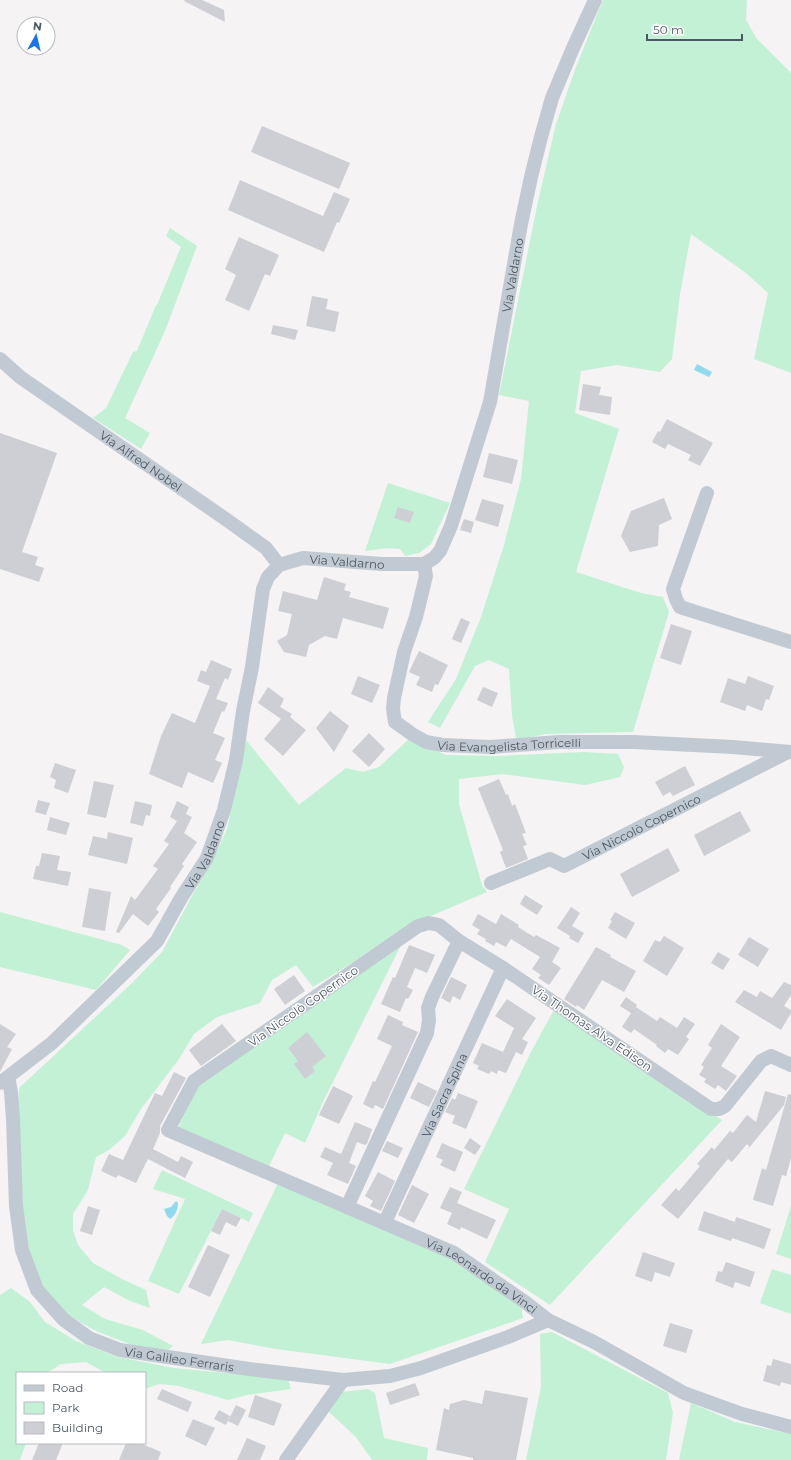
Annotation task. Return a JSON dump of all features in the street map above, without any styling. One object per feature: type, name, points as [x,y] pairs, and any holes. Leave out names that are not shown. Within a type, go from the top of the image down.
[{"type":"street","name":"Via Valdarno","points":[[4,1080],[52,1042],[157,941],[180,898],[207,858],[224,810],[236,760],[243,711],[252,667],[263,589],[268,577],[280,565],[303,558],[382,564],[424,564],[434,558],[440,551],[451,526],[490,402],[531,177],[552,98],[595,0]]},
{"type":"street","name":"Via Alfred Nobel","points":[[0,360],[20,377],[266,548],[280,565]]},
{"type":"street","points":[[708,493],[673,589],[680,607],[791,642]]},
{"type":"street","name":"Via Evangelista Torricelli","points":[[424,564],[426,576],[416,617],[404,652],[393,709],[395,722],[426,742],[443,745],[490,747],[559,742],[633,742],[790,749]]},
{"type":"street","name":"Via Niccolò Copernico","points":[[491,883],[550,860],[564,866],[790,749]]},
{"type":"street","name":"Via Niccolò Copernico","points":[[168,1130],[194,1081],[418,926],[429,923],[439,925],[459,941]]},
{"type":"street","points":[[347,1207],[427,1033],[429,1020],[428,1008],[459,941]]},
{"type":"street","name":"Via Thomas Alva Edison","points":[[459,941],[503,968],[711,1109],[725,1106],[765,1058],[771,1056],[791,1065]]},
{"type":"street","name":"Via Sacra Spina","points":[[385,1222],[503,968]]},
{"type":"street","name":"Via Galileo Ferraris","points":[[4,1080],[11,1092],[16,1206],[22,1250],[37,1290],[64,1320],[89,1338],[120,1350],[249,1369],[343,1380],[390,1376],[421,1368],[508,1337],[548,1320]]},
{"type":"street","name":"Via Leonardo da Vinci","points":[[168,1130],[385,1222],[454,1253],[526,1302],[548,1320],[594,1342],[684,1393],[742,1414],[791,1427]]},
{"type":"street","points":[[286,1460],[343,1380]]},
{"type":"green space","points":[[603,0],[747,0],[746,20],[757,39],[791,73],[791,373],[754,359],[768,293],[746,273],[691,234],[680,294],[672,359],[660,372],[617,365],[581,371],[575,413],[619,429],[576,572],[641,593],[663,597],[669,612],[633,732],[546,734],[527,738],[516,738],[512,716],[509,669],[489,660],[475,666],[440,728],[428,722],[456,679],[481,617],[504,545],[521,479],[529,401],[499,395],[537,206],[556,124],[576,67]]},
{"type":"green space","points":[[170,228],[197,246],[165,331],[125,418],[150,433],[141,449],[93,418],[106,408],[133,352],[137,351],[181,247],[166,236]]},
{"type":"green space","points":[[388,483],[450,503],[431,544],[419,553],[405,556],[400,549],[395,548],[365,551]]},
{"type":"green space","points":[[409,739],[446,755],[500,756],[584,752],[618,754],[624,767],[620,777],[585,785],[503,774],[459,779],[459,804],[482,885],[487,892],[405,927],[352,963],[313,987],[296,965],[272,980],[260,1003],[217,1017],[194,1034],[179,1059],[141,1109],[125,1136],[109,1150],[96,1157],[88,1190],[73,1214],[73,1230],[78,1245],[93,1263],[146,1290],[150,1308],[130,1301],[104,1287],[82,1305],[105,1319],[143,1330],[173,1346],[164,1353],[137,1347],[96,1331],[62,1312],[43,1289],[32,1262],[24,1225],[18,1118],[19,1088],[132,983],[162,952],[211,864],[227,829],[246,740],[299,805],[346,768],[363,772],[379,767]]},
{"type":"green space","points":[[0,912],[122,945],[130,950],[96,990],[0,967]]},
{"type":"green space","points":[[402,943],[323,1102],[305,1143],[285,1133],[268,1168],[178,1128],[198,1084]]},
{"type":"green space","points":[[554,1010],[722,1120],[550,1305],[485,1262],[509,1209],[464,1189],[532,1050]]},
{"type":"green space","points":[[162,1170],[253,1213],[249,1222],[222,1209],[179,1294],[148,1281],[185,1199],[153,1189]]},
{"type":"green space","points":[[278,1183],[435,1249],[521,1305],[523,1318],[390,1364],[276,1349],[228,1340],[201,1344]]},
{"type":"green space","points":[[791,1206],[791,1259],[776,1254]]},
{"type":"green space","points":[[772,1269],[791,1275],[791,1314],[760,1303]]},
{"type":"green space","points":[[11,1288],[30,1302],[45,1322],[76,1341],[118,1357],[174,1368],[288,1379],[291,1389],[247,1395],[228,1400],[179,1386],[159,1384],[146,1389],[146,1372],[104,1372],[86,1362],[61,1364],[49,1372],[16,1372],[16,1444],[26,1444],[20,1460],[0,1460],[0,1295]]},
{"type":"green space","points":[[552,1332],[668,1393],[673,1413],[666,1460],[526,1460],[541,1387],[540,1334]]},
{"type":"green space","points":[[368,1389],[375,1393],[384,1438],[428,1448],[427,1460],[372,1460],[356,1437],[329,1412],[341,1392]]},
{"type":"green space","points":[[691,1403],[735,1422],[791,1434],[791,1460],[679,1460]]},
{"type":"water","points":[[697,364],[712,372],[709,377],[694,370]]},
{"type":"water","points":[[176,1201],[178,1203],[177,1210],[174,1216],[170,1219],[164,1209],[171,1207]]},
{"type":"building","points":[[202,0],[224,10],[225,22],[184,1]]},
{"type":"building","points":[[262,126],[350,163],[339,189],[251,152]]},
{"type":"building","points":[[240,180],[323,216],[334,192],[350,199],[339,223],[337,222],[324,252],[228,210]]},
{"type":"building","points":[[239,237],[279,255],[270,276],[265,274],[249,311],[225,300],[236,275],[225,269]]},
{"type":"building","points":[[312,296],[328,299],[326,309],[339,312],[335,332],[306,326]]},
{"type":"building","points":[[273,325],[298,330],[295,340],[271,334]]},
{"type":"building","points":[[583,384],[601,387],[599,395],[612,397],[610,415],[579,410]]},
{"type":"building","points":[[667,419],[713,443],[700,466],[688,460],[691,455],[668,444],[665,449],[652,442],[658,431],[660,432]]},
{"type":"building","points":[[0,433],[57,453],[22,552],[38,557],[35,565],[44,568],[39,582],[0,569]]},
{"type":"building","points":[[489,453],[518,460],[512,484],[483,477]]},
{"type":"building","points":[[664,498],[672,519],[659,525],[658,546],[630,552],[621,536],[631,511]]},
{"type":"building","points":[[482,499],[504,505],[498,527],[475,520]]},
{"type":"building","points":[[398,507],[414,512],[410,523],[394,518]]},
{"type":"building","points":[[464,519],[474,522],[471,533],[460,530]]},
{"type":"building","points":[[324,577],[346,584],[344,590],[351,592],[349,597],[389,608],[383,629],[343,618],[337,639],[325,636],[309,645],[306,657],[284,652],[277,641],[287,635],[292,614],[278,611],[283,591],[317,600]]},
{"type":"building","points":[[461,618],[470,622],[461,643],[452,639]]},
{"type":"building","points":[[671,624],[692,631],[681,665],[660,658]]},
{"type":"building","points":[[419,651],[448,665],[438,685],[435,684],[432,692],[416,685],[420,677],[409,672]]},
{"type":"building","points":[[211,660],[232,669],[228,680],[225,678],[216,699],[228,703],[224,712],[222,711],[213,733],[225,738],[215,760],[222,763],[213,783],[188,772],[182,788],[149,774],[161,736],[172,713],[195,723],[210,686],[197,681],[201,670],[206,672]]},
{"type":"building","points":[[358,676],[380,685],[372,703],[351,694]]},
{"type":"building","points":[[748,676],[774,686],[769,700],[766,699],[762,711],[747,705],[745,711],[720,702],[728,678],[745,684]]},
{"type":"building","points":[[268,687],[284,699],[280,707],[292,714],[290,717],[306,730],[283,756],[264,739],[281,719],[258,703]]},
{"type":"building","points":[[483,687],[498,693],[492,707],[477,700]]},
{"type":"building","points":[[330,711],[349,726],[334,752],[316,728]]},
{"type":"building","points":[[369,733],[385,749],[369,767],[352,751]]},
{"type":"building","points":[[55,763],[76,770],[68,793],[54,788],[56,780],[50,777]]},
{"type":"building","points":[[685,766],[695,785],[673,796],[670,792],[663,796],[655,782]]},
{"type":"building","points":[[499,779],[506,795],[508,794],[512,806],[515,804],[526,833],[522,834],[527,845],[523,846],[528,859],[506,868],[500,852],[503,850],[478,788]]},
{"type":"building","points":[[94,781],[114,785],[106,818],[87,814]]},
{"type":"building","points":[[38,800],[50,803],[46,815],[35,812]]},
{"type":"building","points":[[135,801],[152,805],[150,816],[146,815],[143,826],[130,823]]},
{"type":"building","points":[[177,801],[189,807],[186,814],[192,817],[184,833],[197,842],[182,864],[184,866],[170,887],[171,888],[156,909],[159,912],[148,926],[133,914],[119,933],[116,932],[131,896],[135,900],[158,869],[153,866],[169,844],[164,841],[177,821],[170,817]]},
{"type":"building","points":[[740,811],[751,831],[704,856],[694,835]]},
{"type":"building","points":[[50,817],[70,823],[66,835],[47,830]]},
{"type":"building","points":[[108,832],[133,838],[127,864],[88,855],[93,836],[107,839]]},
{"type":"building","points":[[668,848],[680,871],[632,897],[620,874]]},
{"type":"building","points":[[42,853],[60,856],[57,870],[71,872],[68,886],[33,879],[36,866],[39,866]]},
{"type":"building","points":[[89,888],[111,892],[105,931],[82,927]]},
{"type":"building","points":[[525,895],[543,906],[537,915],[520,904]]},
{"type":"building","points":[[571,907],[580,913],[572,926],[584,933],[578,943],[557,928]]},
{"type":"building","points":[[615,912],[635,923],[626,939],[608,928],[612,921],[610,920]]},
{"type":"building","points":[[478,914],[496,924],[501,914],[519,925],[518,927],[534,937],[536,935],[560,948],[552,962],[561,968],[549,985],[538,978],[541,975],[532,969],[540,957],[511,939],[506,947],[496,942],[494,946],[477,934],[480,930],[472,925]]},
{"type":"building","points":[[664,936],[684,948],[667,976],[643,961],[655,940],[660,942]]},
{"type":"building","points":[[749,937],[769,949],[758,967],[738,955]]},
{"type":"building","points":[[409,945],[435,955],[427,973],[415,968],[407,987],[413,990],[408,999],[406,998],[400,1012],[381,1004],[393,977],[395,978]]},
{"type":"building","points":[[596,947],[611,955],[610,957],[636,971],[624,992],[602,980],[584,1010],[577,1005],[576,1007],[564,999]]},
{"type":"building","points":[[718,952],[730,959],[723,970],[711,963]]},
{"type":"building","points":[[294,975],[305,991],[285,1005],[274,989]]},
{"type":"building","points":[[451,977],[467,985],[460,1000],[453,996],[450,1003],[441,998]]},
{"type":"building","points":[[784,982],[791,985],[791,995],[784,1006],[791,1010],[791,1013],[781,1030],[735,1002],[744,990],[757,997],[760,991],[772,998]]},
{"type":"building","points":[[626,997],[637,1005],[635,1008],[636,1007],[657,1021],[660,1017],[677,1028],[684,1017],[695,1024],[686,1037],[689,1039],[678,1055],[668,1049],[665,1053],[656,1046],[657,1045],[634,1029],[631,1033],[622,1027],[631,1013],[620,1006]]},
{"type":"building","points":[[507,999],[536,1018],[522,1039],[528,1042],[522,1055],[516,1052],[506,1073],[498,1070],[497,1074],[491,1071],[489,1074],[477,1069],[479,1066],[473,1063],[482,1043],[503,1052],[514,1028],[495,1016]]},
{"type":"building","points":[[388,1015],[403,1022],[402,1025],[418,1032],[383,1109],[375,1105],[373,1109],[363,1104],[373,1081],[375,1082],[392,1046],[377,1039]]},
{"type":"building","points":[[0,1024],[16,1034],[7,1047],[12,1049],[0,1072]]},
{"type":"building","points":[[222,1024],[236,1041],[201,1066],[189,1050]]},
{"type":"building","points":[[721,1024],[740,1037],[721,1066],[737,1076],[726,1091],[718,1085],[715,1089],[704,1082],[706,1079],[699,1075],[704,1067],[701,1065],[712,1048],[708,1045]]},
{"type":"building","points":[[307,1032],[326,1056],[312,1067],[315,1071],[305,1079],[294,1064],[298,1061],[288,1048]]},
{"type":"building","points":[[174,1072],[186,1078],[160,1126],[160,1133],[153,1149],[178,1162],[181,1156],[193,1162],[185,1178],[148,1159],[136,1183],[118,1175],[116,1178],[101,1171],[109,1154],[123,1160],[155,1093],[162,1096]]},
{"type":"building","points":[[418,1082],[437,1091],[429,1107],[410,1098]]},
{"type":"building","points":[[333,1086],[353,1096],[339,1124],[319,1115]]},
{"type":"building","points":[[765,1091],[786,1097],[784,1105],[748,1149],[749,1146],[747,1144],[732,1162],[728,1159],[678,1219],[661,1205],[676,1188],[679,1191],[700,1166],[697,1164],[712,1147],[714,1150],[730,1131],[733,1133],[747,1115],[756,1122]]},
{"type":"building","points":[[458,1093],[478,1101],[466,1129],[452,1123],[455,1116],[445,1112],[452,1098],[455,1100]]},
{"type":"building","points":[[788,1094],[791,1095],[791,1158],[786,1176],[782,1175],[773,1206],[753,1200],[762,1168],[766,1170]]},
{"type":"building","points":[[355,1122],[372,1129],[367,1144],[365,1145],[357,1142],[349,1163],[356,1166],[348,1184],[327,1175],[333,1163],[320,1157],[325,1147],[341,1154]]},
{"type":"building","points":[[470,1138],[481,1146],[475,1155],[464,1148]]},
{"type":"building","points":[[387,1141],[403,1148],[398,1158],[382,1151]]},
{"type":"building","points":[[442,1143],[463,1152],[455,1172],[440,1165],[443,1160],[436,1157]]},
{"type":"building","points":[[378,1172],[395,1181],[381,1211],[370,1206],[373,1201],[365,1196]]},
{"type":"building","points":[[412,1185],[429,1194],[414,1223],[398,1215]]},
{"type":"building","points":[[450,1187],[462,1192],[457,1203],[496,1220],[487,1239],[461,1227],[460,1230],[447,1224],[452,1213],[440,1208]]},
{"type":"building","points":[[88,1206],[100,1210],[92,1235],[80,1231]]},
{"type":"building","points":[[222,1209],[241,1218],[236,1227],[226,1222],[220,1235],[211,1231]]},
{"type":"building","points":[[704,1211],[735,1222],[736,1217],[771,1229],[764,1249],[732,1238],[731,1241],[698,1230]]},
{"type":"building","points":[[208,1245],[230,1255],[210,1297],[188,1287]]},
{"type":"building","points":[[643,1252],[675,1263],[670,1277],[655,1272],[652,1282],[635,1276]]},
{"type":"building","points":[[726,1262],[755,1272],[750,1287],[735,1282],[733,1288],[715,1281],[718,1271],[722,1272]]},
{"type":"building","points":[[670,1323],[693,1330],[686,1353],[663,1346]]},
{"type":"building","points":[[773,1359],[791,1364],[791,1385],[781,1382],[780,1386],[763,1381],[767,1365],[771,1366]]},
{"type":"building","points":[[415,1383],[420,1395],[390,1405],[386,1393]]},
{"type":"building","points":[[162,1389],[192,1402],[188,1412],[157,1399]]},
{"type":"building","points":[[485,1390],[528,1398],[516,1460],[473,1460],[473,1458],[436,1450],[444,1408],[449,1410],[450,1404],[464,1400],[482,1404]]},
{"type":"building","points":[[255,1395],[282,1404],[274,1426],[248,1417]]},
{"type":"building","points":[[236,1405],[246,1410],[238,1426],[228,1421]]},
{"type":"building","points":[[219,1410],[230,1416],[226,1425],[214,1419]]},
{"type":"building","points":[[193,1419],[215,1428],[206,1446],[185,1436]]},
{"type":"building","points":[[247,1438],[266,1446],[260,1460],[237,1460]]},
{"type":"building","points":[[39,1444],[63,1444],[56,1460],[32,1460]]},
{"type":"building","points":[[126,1444],[142,1444],[161,1452],[158,1460],[119,1460]]}]
